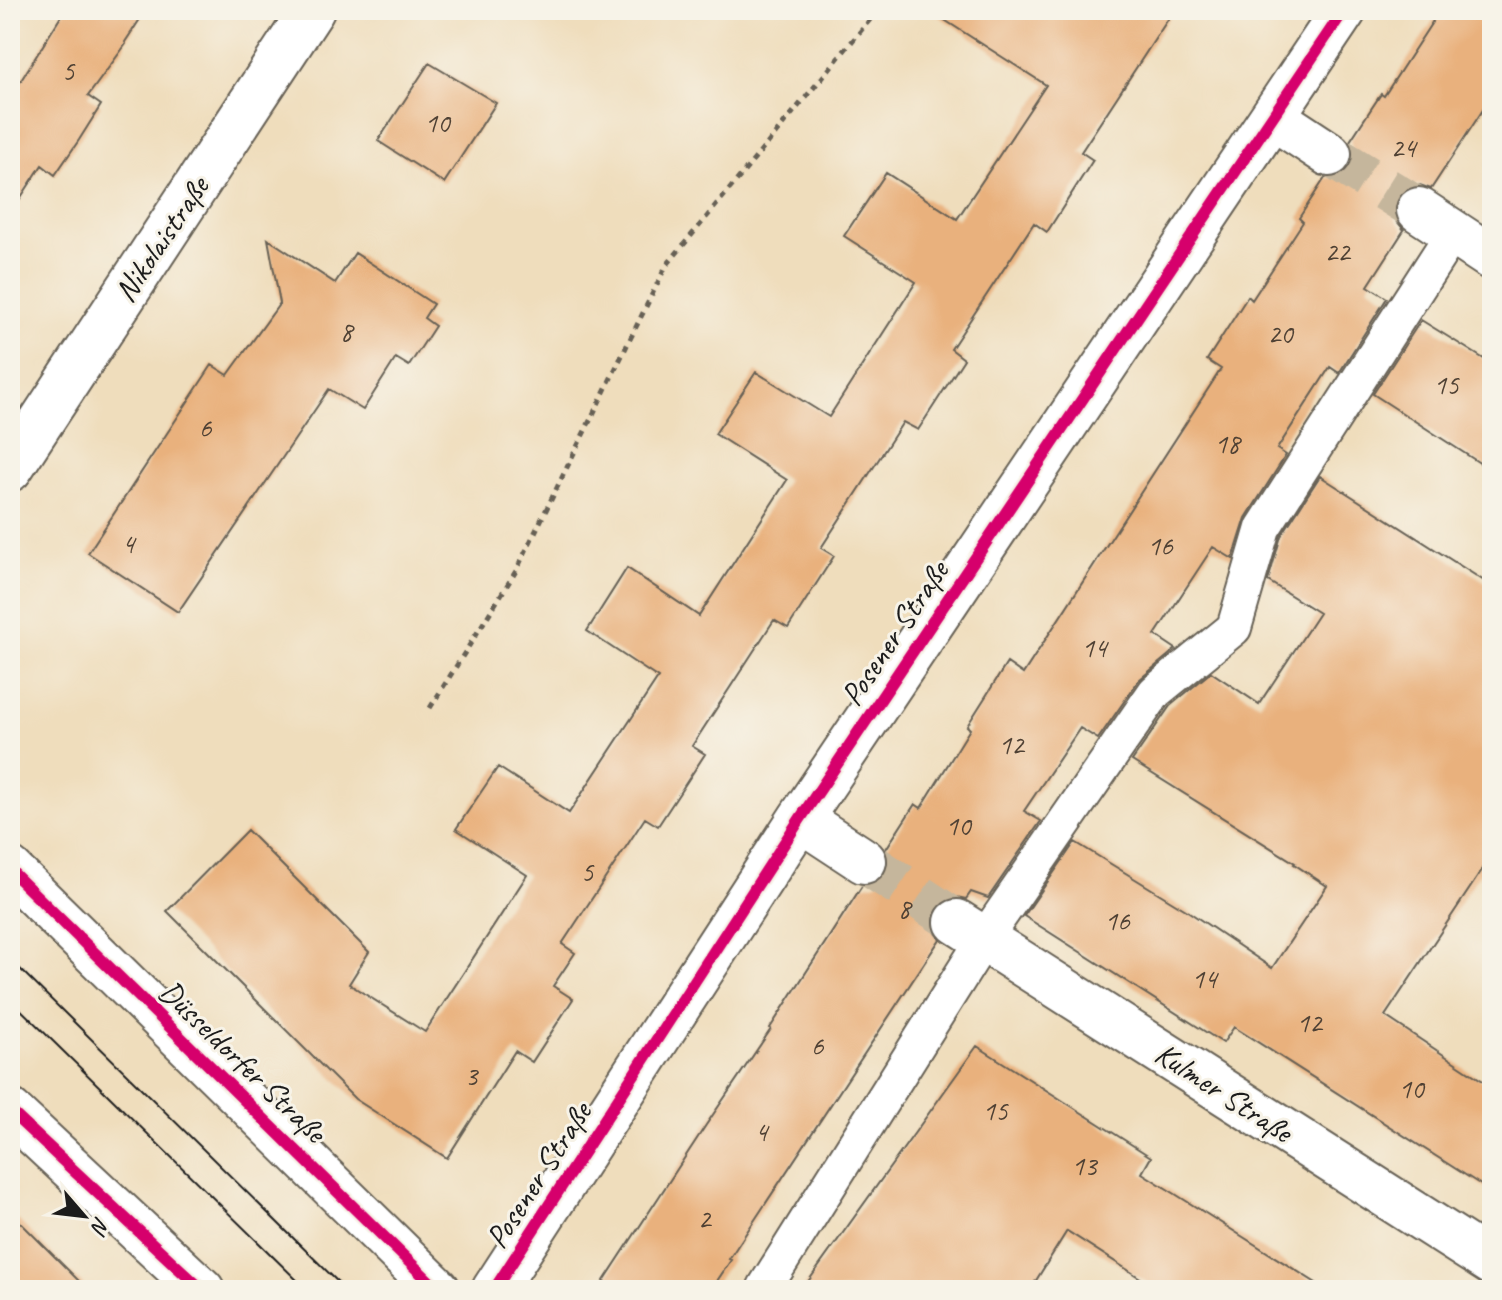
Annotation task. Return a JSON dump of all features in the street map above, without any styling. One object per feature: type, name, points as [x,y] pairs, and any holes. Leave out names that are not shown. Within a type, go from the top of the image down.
[{"type":"street","name":"Nikolaistraße","points":[[10,469],[312,10]]},
{"type":"street","name":"Posener Straße","points":[[494,1290],[800,819],[1344,10]]},
{"type":"street","points":[[1273,117],[1329,154]]},
{"type":"street","points":[[1436,222],[1492,258]]},
{"type":"street","points":[[800,819],[864,861]]},
{"type":"street","name":"Düsseldorfer Straße","points":[[10,870],[438,1290]]},
{"type":"street","name":"Kulmer Straße","points":[[970,930],[1492,1263]]},
{"type":"street","points":[[10,1111],[202,1290]]},
{"type":"lane","points":[[765,1287],[970,930],[1155,692],[1234,628],[1263,528],[1436,222]]},
{"type":"path","points":[[430,708],[516,571],[666,266],[878,10]]},
{"type":"building","points":[[65,10],[146,10],[126,44],[88,96],[101,105],[79,140],[55,175],[42,165],[10,214],[10,98]]},
{"type":"building","points":[[929,10],[1174,10],[1081,152],[1093,160],[1047,232],[1034,223],[951,349],[964,359],[918,430],[903,422],[821,548],[834,556],[788,628],[774,620],[692,746],[705,754],[658,826],[645,818],[562,944],[575,953],[553,986],[573,999],[532,1062],[515,1051],[447,1158],[355,1099],[167,911],[247,830],[369,952],[349,984],[425,1032],[527,875],[456,829],[498,767],[569,813],[658,678],[587,631],[627,568],[699,616],[787,480],[715,434],[756,372],[829,417],[916,282],[844,236],[886,173],[957,219],[1046,85]]},
{"type":"building","points":[[1440,10],[1492,10],[1492,96],[1431,189],[1420,185],[1409,187],[1398,197],[1394,209],[1396,220],[1404,230],[1368,286],[1387,298],[1339,373],[1330,367],[1277,449],[1286,455],[1246,518],[1233,559],[1213,547],[1155,635],[1176,649],[1139,680],[1098,739],[1080,728],[1024,811],[1041,821],[988,898],[971,892],[966,899],[957,897],[946,900],[936,908],[932,922],[940,939],[711,1290],[598,1290],[862,886],[876,883],[885,874],[889,862],[886,849],[915,804],[921,808],[1007,663],[1023,674],[1221,369],[1207,360],[1248,296],[1252,300],[1303,222],[1299,218],[1325,178],[1339,177],[1349,168],[1354,155],[1350,141],[1381,94],[1384,96]]},
{"type":"building","points":[[429,63],[496,103],[444,183],[378,141]]},
{"type":"building","points":[[268,239],[335,283],[355,253],[433,304],[424,318],[435,326],[409,366],[396,358],[363,410],[329,389],[178,612],[88,553],[212,365],[228,375],[280,303]]},
{"type":"building","points":[[1421,320],[1492,364],[1492,471],[1373,394]]},
{"type":"building","points":[[1320,476],[1492,586],[1492,855],[1385,1016],[1492,1087],[1492,1192],[1234,1027],[1223,1043],[1024,916],[1075,842],[1186,910],[1272,968],[1327,886],[1132,761],[1170,706],[1211,672],[1259,704],[1319,613],[1268,581],[1281,536]]},
{"type":"building","points":[[977,1046],[1151,1157],[1142,1173],[1327,1290],[1159,1290],[1067,1231],[1030,1290],[802,1290]]},
{"type":"building","points":[[10,1212],[88,1290],[10,1290]]},
{"type":"tunnel","points":[[1329,154],[1419,210]]},
{"type":"tunnel","points":[[864,861],[957,922]]},
{"type":"tram line","points":[[10,959],[346,1290]]},
{"type":"tram line","points":[[10,999],[307,1290]]},
{"type":"cycle path","points":[[494,1290],[800,819],[1344,10]]},
{"type":"cycle path","points":[[10,870],[438,1290]]},
{"type":"cycle path","points":[[10,1111],[202,1290]]}]
